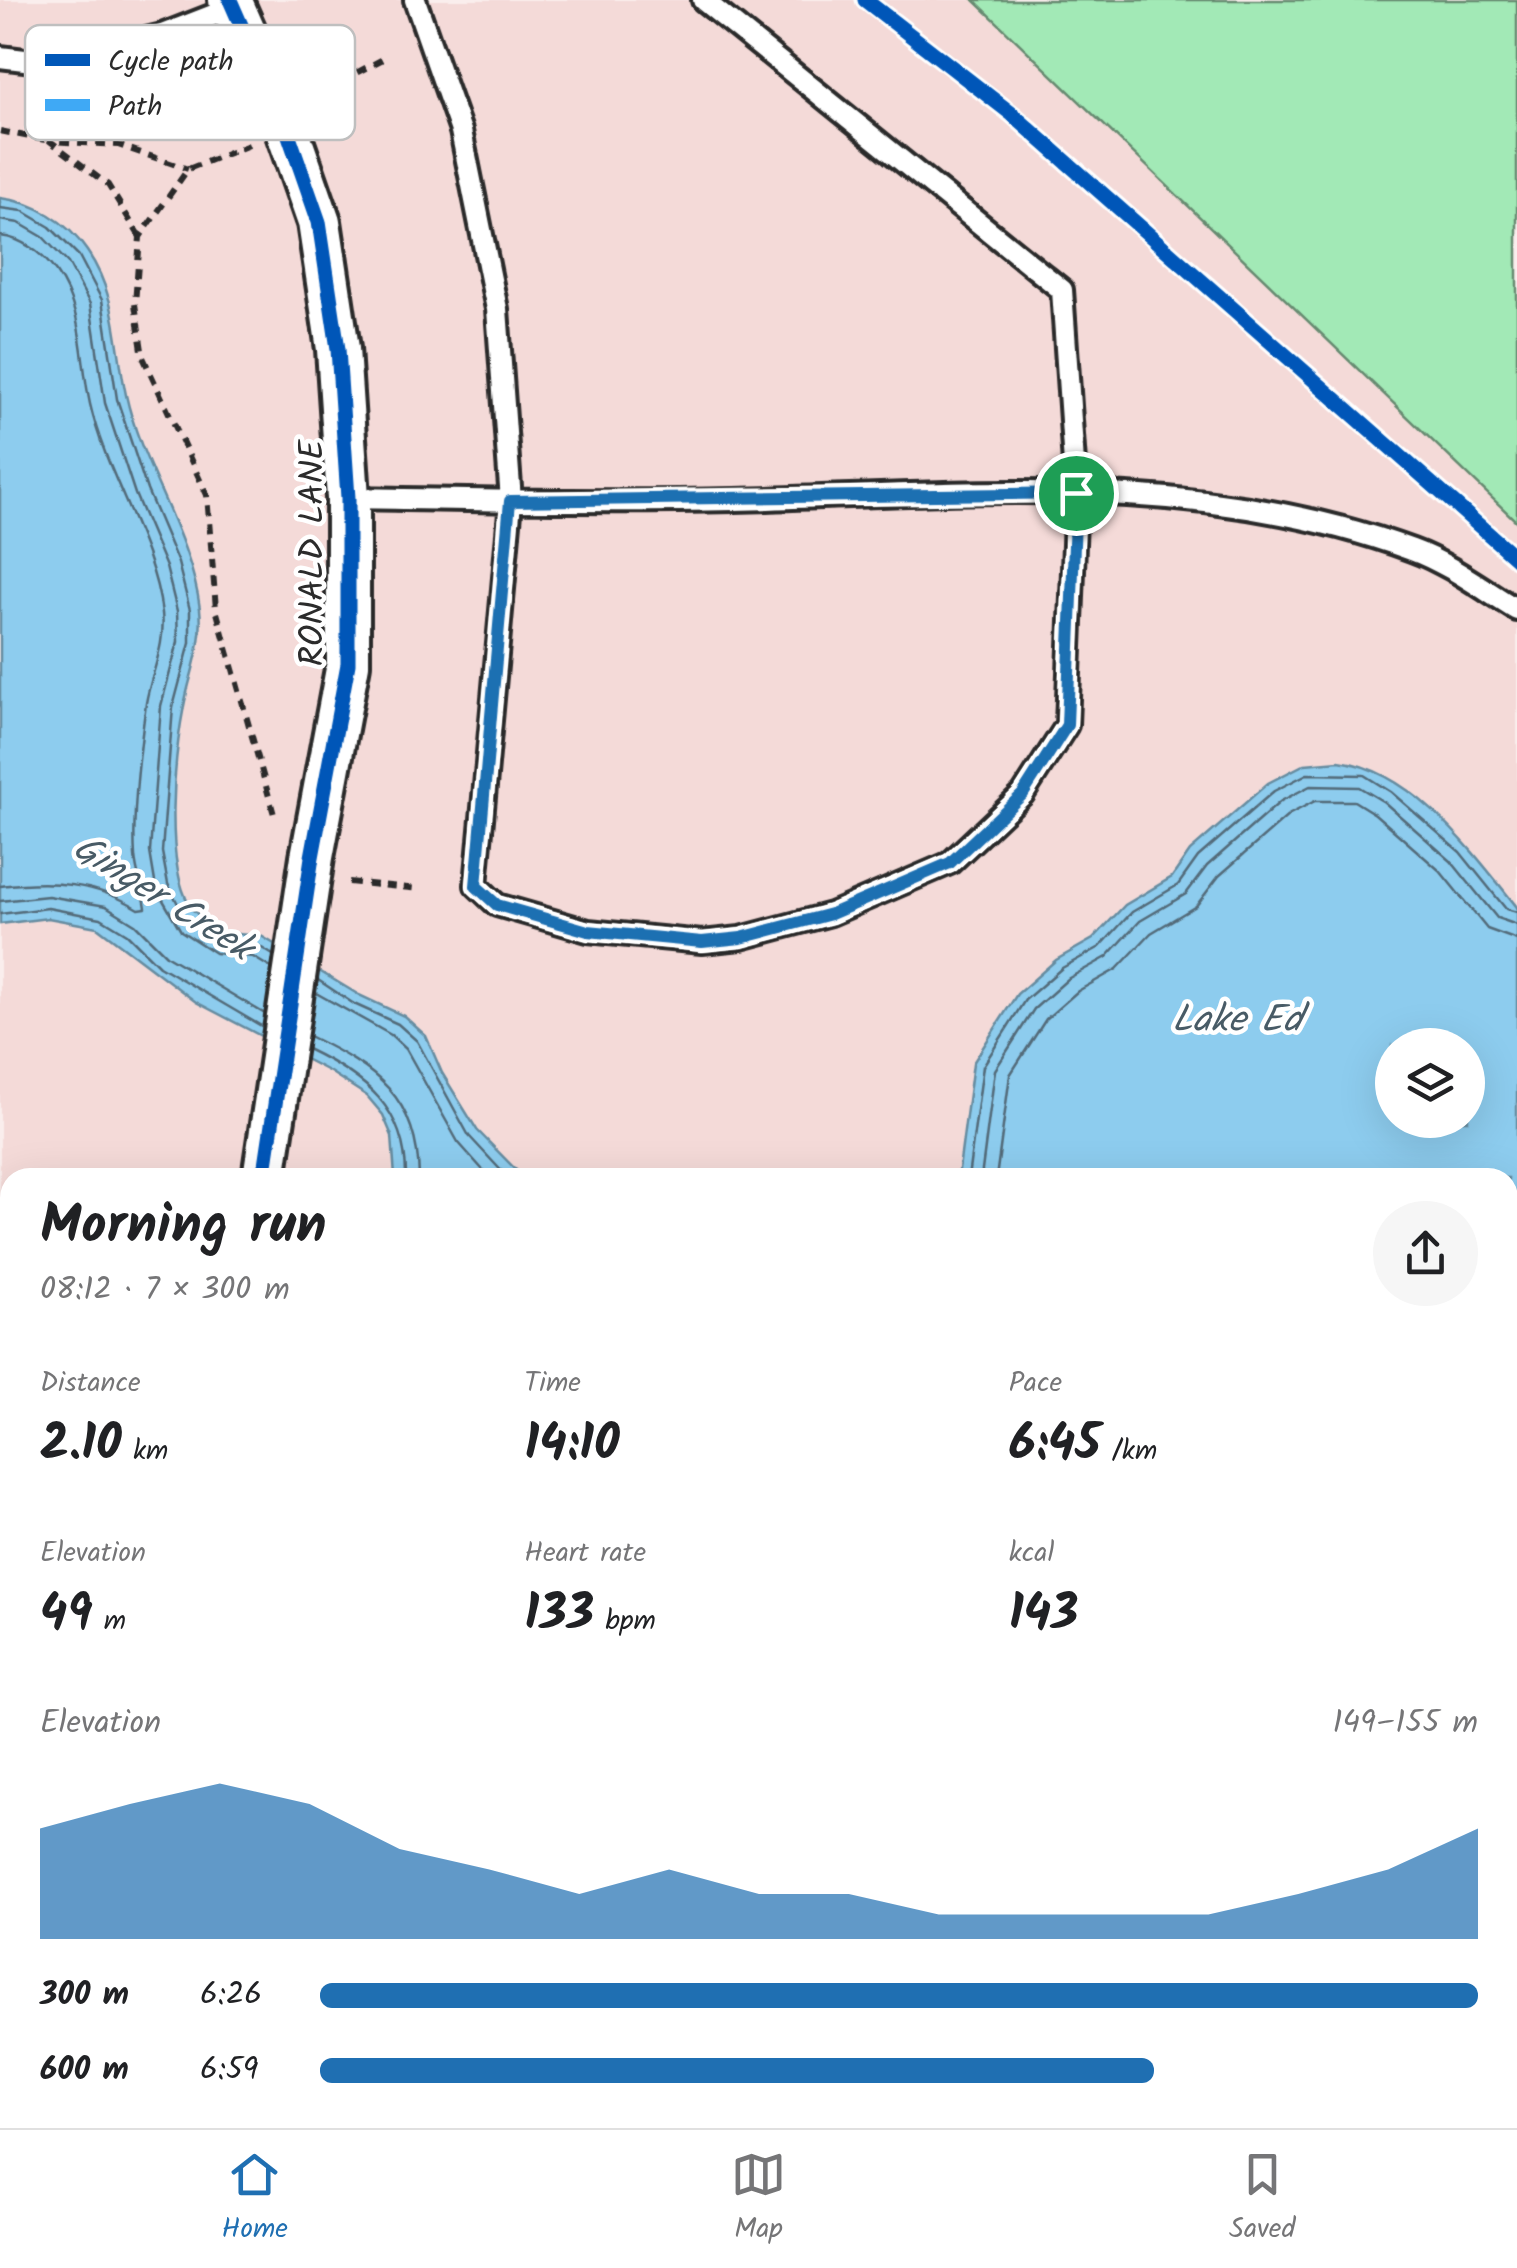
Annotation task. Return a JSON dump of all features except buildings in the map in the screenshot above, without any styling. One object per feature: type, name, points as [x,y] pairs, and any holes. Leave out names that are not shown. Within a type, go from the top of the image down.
[{"type":"street","name":"RONALD LANE","points":[[266,1168],[348,664],[348,498],[338,350],[319,222],[290,140]]},
{"type":"lane","points":[[415,0],[461,131],[497,309],[510,501],[476,886],[497,905],[588,931],[702,942],[741,938],[831,914],[950,863],[1023,794],[1067,725],[1076,493],[1062,290],[702,0]]},
{"type":"lane","points":[[185,25],[237,2]]},
{"type":"lane","points":[[0,58],[25,61]]},
{"type":"lane","points":[[348,498],[510,501],[1076,493],[1188,497],[1298,516],[1415,551],[1517,610]]},
{"type":"path","points":[[355,73],[385,58]]},
{"type":"path","points":[[0,132],[25,136]]},
{"type":"path","points":[[44,140],[118,145],[188,169]]},
{"type":"path","points":[[50,141],[108,185],[140,237]]},
{"type":"path","points":[[253,144],[188,169],[140,237],[135,304],[143,356],[207,495],[216,609],[279,834]]},
{"type":"path","points":[[342,881],[419,889]]},
{"type":"shaded area","points":[[0,0],[974,0],[1517,522],[1517,1168],[0,1168]]},
{"type":"green space","points":[[974,0],[1517,0],[1517,522]]},
{"type":"water","name":"Ginger Creek","points":[[0,198],[26,204],[60,222],[79,240],[97,268],[110,303],[133,422],[195,582],[200,634],[180,727],[173,809],[177,863],[190,906],[225,933],[261,936],[359,995],[404,1016],[426,1036],[442,1073],[477,1130],[514,1168],[394,1168],[392,1136],[383,1115],[367,1096],[330,1072],[196,1002],[97,927],[48,918],[0,924]]},
{"type":"water","name":"Lake Ed","points":[[1339,761],[1366,768],[1392,780],[1439,817],[1517,907],[1517,1168],[959,1168],[973,1063],[1017,994],[1056,960],[1093,939],[1125,905],[1172,877],[1190,851],[1268,783],[1305,764]]},
{"type":"cycle path","points":[[230,0],[241,25]]},
{"type":"cycle path","points":[[865,0],[1012,114],[1517,559]]},
{"type":"cycle path","points":[[265,1168],[312,857],[348,664],[348,498],[338,349],[319,222],[290,140]]},
{"type":"route","points":[[1076,493],[1067,725],[1023,794],[950,863],[831,914],[741,938],[702,942],[588,931],[497,905],[476,886],[510,501],[1076,493]]}]
